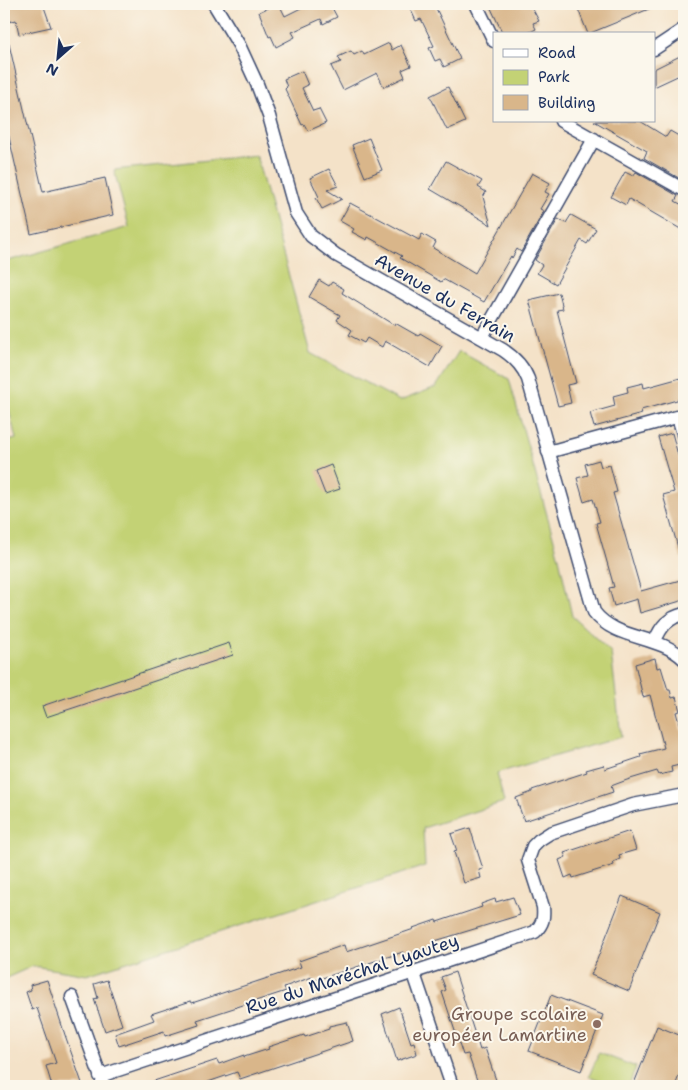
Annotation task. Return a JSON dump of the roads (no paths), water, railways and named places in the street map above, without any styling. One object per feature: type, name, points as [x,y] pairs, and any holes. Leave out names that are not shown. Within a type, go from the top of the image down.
[{"type":"street","name":"Avenue du Ferrain","points":[[214,4],[239,45],[258,84],[269,116],[292,204],[305,228],[318,243],[336,255],[512,356],[524,370],[594,612],[600,620],[616,630],[655,641],[674,650],[684,659]]},
{"type":"street","points":[[476,4],[493,39]]},
{"type":"street","points":[[656,47],[684,29]]},
{"type":"street","points":[[564,122],[684,190]]},
{"type":"street","points":[[482,338],[594,139]]},
{"type":"street","points":[[548,452],[681,416],[684,438]]},
{"type":"street","points":[[655,641],[658,632],[668,620],[684,614]]},
{"type":"street","name":"Rue du Maréchal Lyautey","points":[[102,1081],[413,971],[535,932],[543,922],[543,907],[528,860],[532,846],[550,833],[633,804],[684,795]]},
{"type":"street","points":[[413,971],[452,1086]]},
{"type":"street","points":[[72,997],[102,1081]]},
{"type":"place","name":"Groupe scolaire européen Lamartine","points":[[597,1024]]}]
